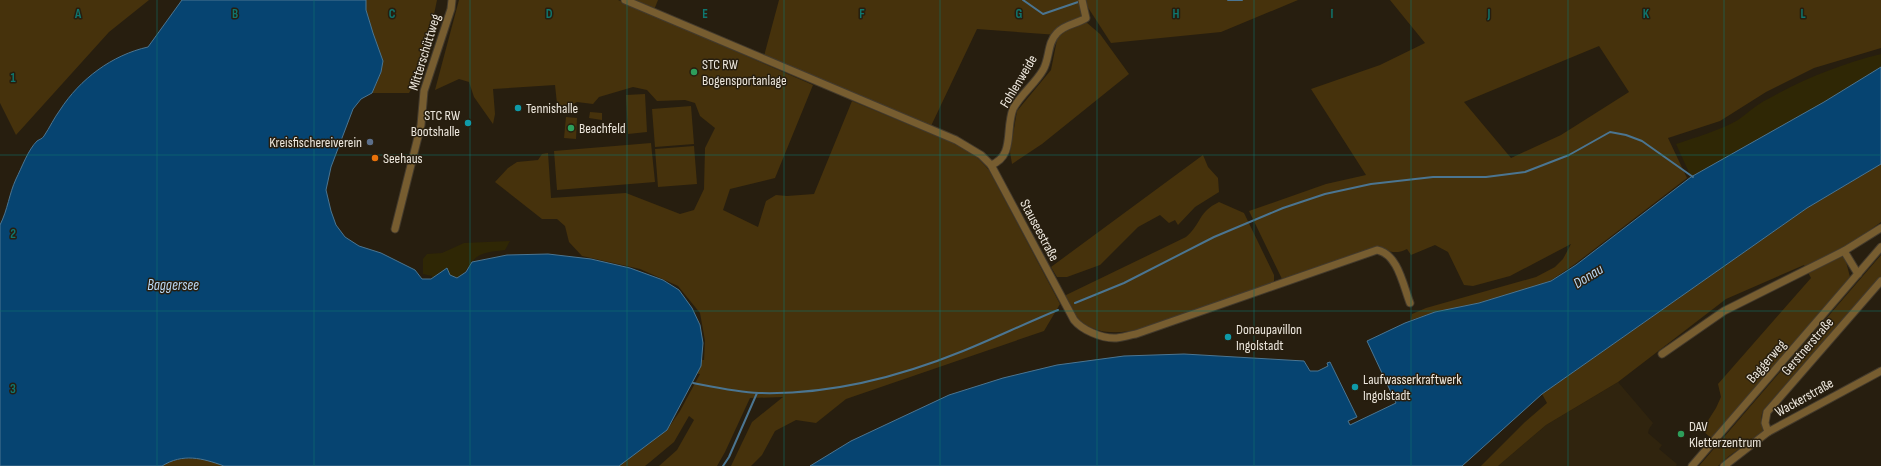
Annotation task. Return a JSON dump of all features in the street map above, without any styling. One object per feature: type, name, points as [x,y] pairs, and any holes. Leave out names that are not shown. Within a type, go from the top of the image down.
[{"type":"street","name":"Mitterschüttweg","points":[[395,229],[421,125],[424,91],[451,9],[452,0]]},
{"type":"street","name":"Stauseestraße","points":[[625,0],[956,140],[981,154],[991,165],[1074,320],[1094,333],[1113,338],[1136,334],[1377,250],[1385,252],[1392,258],[1410,303]]},
{"type":"street","name":"Fohlenweide","points":[[991,165],[999,162],[1005,156],[1009,127],[1014,109],[1043,70],[1047,60],[1050,44],[1056,33],[1063,26],[1079,22],[1086,18],[1083,3]]},
{"type":"street","points":[[1662,354],[1724,311],[1844,251],[1881,228]]},
{"type":"street","name":"Baggerweg","points":[[1692,466],[1881,247]]},
{"type":"street","points":[[1844,251],[1858,274]]},
{"type":"street","name":"Gerstnerstraße","points":[[1768,432],[1765,423],[1767,412],[1881,281]]},
{"type":"street","name":"Wackerstraße","points":[[1724,466],[1768,432],[1881,371]]},
{"type":"shaded area","points":[[0,0],[149,0],[109,32],[16,135],[0,103]]},
{"type":"shaded area","points":[[366,0],[437,0],[423,67],[409,93],[372,93],[381,73],[383,61],[366,10]]},
{"type":"shaded area","points":[[459,0],[618,0],[813,85],[775,178],[730,189],[723,210],[758,227],[766,201],[776,195],[787,196],[814,194],[852,101],[953,143],[976,156],[989,170],[1060,304],[1044,331],[846,399],[816,423],[796,420],[775,431],[762,455],[751,466],[731,466],[752,422],[783,397],[750,398],[717,466],[659,466],[677,450],[694,420],[689,416],[674,442],[645,466],[619,466],[667,430],[680,411],[700,374],[695,373],[697,359],[704,360],[705,341],[700,313],[678,286],[640,269],[582,256],[569,242],[565,226],[557,219],[542,219],[495,182],[508,168],[517,162],[538,160],[542,154],[548,153],[551,198],[626,193],[680,214],[694,210],[704,189],[705,148],[715,128],[700,116],[695,103],[685,100],[657,101],[647,90],[633,87],[599,97],[593,104],[577,102],[558,113],[555,85],[493,89],[495,114],[493,124],[474,97],[469,82],[459,79],[435,90]]},
{"type":"shaded area","points":[[631,0],[658,0],[654,10]]},
{"type":"shaded area","points":[[779,0],[1079,0],[1086,22],[1100,34],[1129,74],[1042,144],[1012,164],[1010,152],[1017,111],[1051,70],[1058,35],[977,29],[931,126],[764,56]]},
{"type":"shaded area","points":[[1085,0],[1298,0],[1221,32],[1111,43],[1087,6]]},
{"type":"shaded area","points":[[1390,0],[1881,0],[1881,48],[1814,68],[1766,92],[1720,121],[1668,138],[1687,178],[1575,264],[1550,281],[1524,290],[1479,303],[1435,312],[1411,320],[1412,314],[1426,308],[1536,277],[1555,267],[1563,259],[1571,244],[1510,276],[1473,286],[1464,285],[1448,252],[1435,245],[1411,255],[1407,249],[1394,252],[1373,248],[1282,279],[1249,211],[1326,184],[1366,175],[1311,89],[1380,65],[1425,43]],"holes":[[[1599,46],[1629,92],[1561,135],[1511,158],[1464,102]]]},
{"type":"shaded area","points":[[645,94],[647,132],[628,134],[626,95]]},
{"type":"shaded area","points":[[691,106],[694,144],[655,147],[652,109]]},
{"type":"shaded area","points":[[590,112],[602,113],[602,120],[589,118]]},
{"type":"shaded area","name":"Beachfeld","points":[[566,117],[577,118],[576,139],[564,138]]},
{"type":"shaded area","points":[[651,143],[655,182],[557,190],[554,151]]},
{"type":"shaded area","points":[[694,146],[697,184],[658,187],[655,149]]},
{"type":"shaded area","points":[[1203,155],[1208,167],[1218,178],[1219,192],[1195,207],[1178,225],[1175,220],[1169,223],[1160,215],[1138,227],[1100,265],[1067,277],[1057,277],[1051,267]]},
{"type":"shaded area","points":[[1881,164],[1881,222],[1843,250],[1850,277],[1712,439],[1702,430],[1721,397],[1718,384],[1811,278],[1804,265],[1726,299],[1618,382],[1546,425],[1498,466],[1481,466],[1525,422],[1547,403],[1542,394],[1807,208]]},
{"type":"shaded area","points":[[1219,202],[1244,213],[1274,275],[1274,281],[1271,284],[1133,331],[1106,332],[1097,330],[1089,327],[1075,315],[1064,296],[1186,237],[1207,210]]},
{"type":"shaded area","points":[[1881,255],[1881,277],[1763,410],[1761,418],[1763,432],[1729,456],[1718,466],[1699,466]]},
{"type":"shaded area","points":[[1618,382],[1653,423],[1648,433],[1662,445],[1659,449],[1677,464],[1676,466],[1498,466],[1546,425]]},
{"type":"shaded area","points":[[187,458],[204,458],[224,466],[162,466],[172,461]]},
{"type":"sand","points":[[1881,54],[1881,67],[1824,102],[1691,177],[1676,144],[1707,134],[1730,124],[1764,101],[1809,79],[1851,62]]},
{"type":"sand","points":[[510,241],[505,250],[483,254],[475,258],[464,273],[457,278],[450,275],[447,269],[431,279],[432,276],[423,274],[423,259],[427,254],[442,253],[464,243]]},
{"type":"water","name":"Baggersee","points":[[182,0],[366,0],[366,10],[383,61],[381,72],[372,93],[361,99],[353,109],[331,167],[326,190],[336,225],[345,237],[359,246],[381,253],[415,270],[422,279],[431,279],[447,268],[450,275],[457,278],[466,272],[472,262],[507,255],[548,254],[591,259],[630,268],[663,280],[679,290],[692,308],[700,325],[703,343],[701,366],[667,430],[619,466],[224,466],[200,459],[185,458],[177,459],[162,466],[0,466],[0,225],[14,185],[31,149],[37,141],[43,137],[58,113],[77,88],[110,62],[148,47]]},
{"type":"water","name":"Donau","points":[[1881,67],[1881,164],[1807,208],[1542,394],[1462,466],[810,466],[851,441],[949,395],[1003,378],[1057,365],[1124,356],[1184,354],[1304,361],[1310,371],[1318,371],[1328,366],[1327,363],[1330,362],[1357,417],[1348,421],[1350,425],[1396,403],[1367,341],[1405,323],[1435,312],[1479,303],[1551,281],[1576,265],[1691,177],[1824,102]]},
{"type":"waterway","points":[[1023,0],[1043,14],[1081,1]]},
{"type":"waterway","points":[[1228,0],[1242,0]]},
{"type":"waterway","points":[[1075,303],[1124,283],[1214,237],[1283,208],[1325,194],[1371,184],[1433,177],[1486,177],[1525,172],[1569,155],[1610,132],[1626,135],[1642,141],[1693,177]]},
{"type":"waterway","points":[[693,383],[759,393],[785,393],[811,391],[863,382],[914,369],[939,360],[1058,310]]},
{"type":"waterway","points":[[723,466],[729,457],[757,393]]},
{"type":"place","name":"STC RW Bogensportanlage","points":[[694,72]]},
{"type":"place","name":"Tennishalle","points":[[518,108]]},
{"type":"place","name":"STC RW Bootshalle","points":[[468,123]]},
{"type":"place","name":"Beachfeld","points":[[571,128]]},
{"type":"place","name":"Kreisfischereiverein","points":[[370,142]]},
{"type":"place","name":"Seehaus","points":[[375,158]]},
{"type":"place","name":"Donaupavillon Ingolstadt","points":[[1228,337]]},
{"type":"place","name":"Laufwasserkraftwerk Ingolstadt","points":[[1355,387]]},
{"type":"place","name":"DAV Kletterzentrum","points":[[1681,434]]}]
